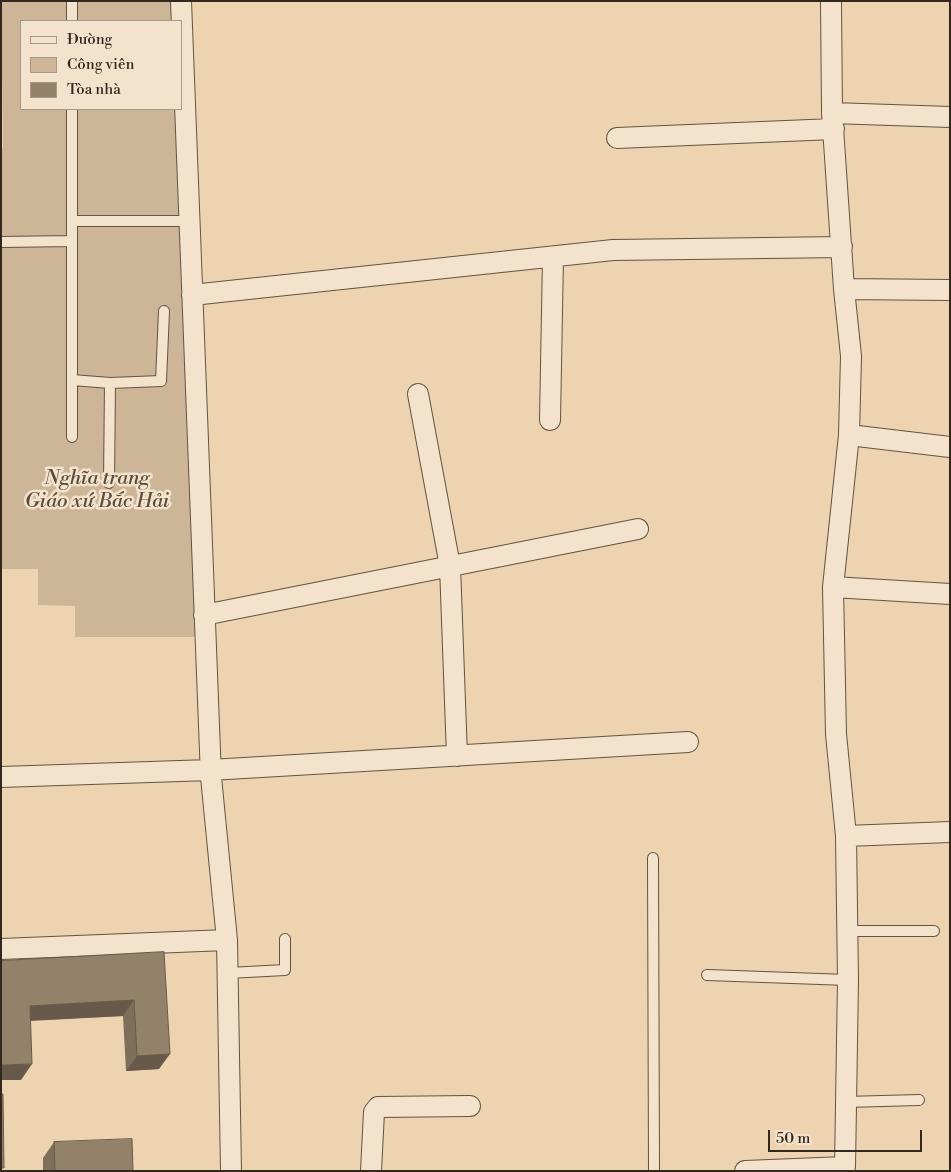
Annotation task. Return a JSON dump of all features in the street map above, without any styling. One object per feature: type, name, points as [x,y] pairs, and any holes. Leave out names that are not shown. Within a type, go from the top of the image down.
[{"type":"street","points":[[181,1],[182,20]]},
{"type":"street","points":[[745,1171],[845,1169],[848,980],[846,836],[836,734],[833,587],[848,435],[851,356],[844,289],[833,121],[831,1]]},
{"type":"street","points":[[182,28],[210,770],[227,940],[231,1171]]},
{"type":"street","points":[[617,138],[833,121],[950,117]]},
{"type":"street","points":[[192,295],[613,250],[842,247]]},
{"type":"street","points":[[550,420],[553,257]]},
{"type":"street","points":[[844,289],[950,290]]},
{"type":"street","points":[[418,394],[450,566],[457,756]]},
{"type":"street","points":[[848,435],[950,447]]},
{"type":"street","points":[[204,615],[638,529]]},
{"type":"street","points":[[833,587],[950,594]]},
{"type":"street","points":[[1,777],[210,770],[688,742]]},
{"type":"street","points":[[846,836],[950,832]]},
{"type":"street","points":[[1,949],[227,940]]},
{"type":"street","points":[[371,1171],[374,1112],[378,1106],[470,1106]]},
{"type":"lane","points":[[72,1],[72,20]]},
{"type":"lane","points":[[72,110],[72,437]]},
{"type":"lane","points":[[72,221],[189,221]]},
{"type":"lane","points":[[1,242],[72,241]]},
{"type":"lane","points":[[72,380],[110,383],[161,382],[164,311]]},
{"type":"lane","points":[[109,483],[110,383]]},
{"type":"lane","points":[[653,858],[654,1171]]},
{"type":"lane","points":[[847,931],[934,931]]},
{"type":"lane","points":[[228,973],[285,970],[285,939]]},
{"type":"lane","points":[[707,975],[848,980]]},
{"type":"lane","points":[[846,1102],[919,1100]]},
{"type":"green space","name":"Nghĩa trang Giáo xứ Bắc Hải","points":[[1,1],[173,1],[173,20],[20,20],[20,110],[177,110],[197,637],[75,637],[75,606],[38,605],[38,569],[1,569],[1,148],[3,148]]},
{"type":"building","points":[[164,952],[170,1054],[137,1056],[134,1000],[30,1006],[32,1064],[1,1065],[1,961]]},
{"type":"building","points":[[1,1094],[3,1094],[4,1168],[1,1168]]},
{"type":"building","points":[[132,1139],[133,1171],[55,1171],[54,1142]]}]
